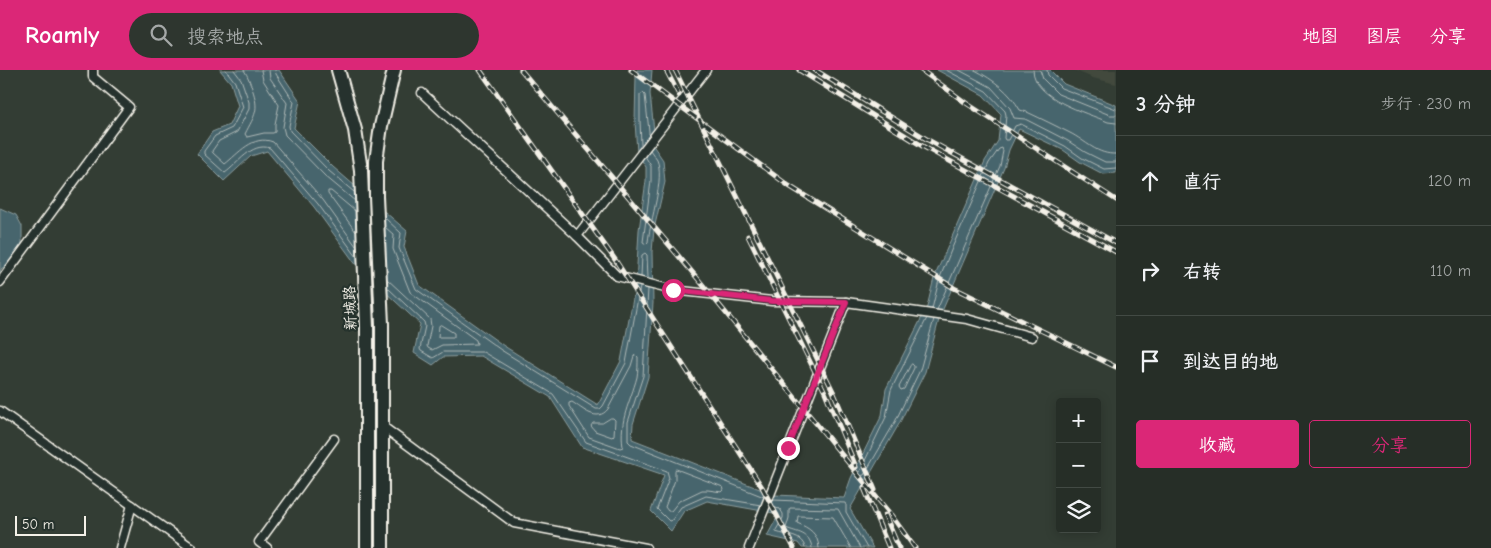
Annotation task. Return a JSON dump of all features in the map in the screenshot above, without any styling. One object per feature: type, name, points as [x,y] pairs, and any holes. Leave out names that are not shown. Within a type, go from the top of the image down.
[{"type":"main road","name":"新城路","points":[[338,70],[355,130],[361,170],[367,328],[367,548]]},
{"type":"main road","name":"新城路","points":[[382,548],[380,295],[376,161],[381,126],[394,70]]},
{"type":"street","points":[[0,282],[129,106],[93,77],[93,70]]},
{"type":"street","points":[[577,236],[706,70]]},
{"type":"street","points":[[422,93],[577,236],[617,276],[673,290],[772,301],[846,302],[967,319],[1032,337]]},
{"type":"street","points":[[749,548],[846,302]]},
{"type":"street","points":[[0,411],[192,548]]},
{"type":"street","points":[[382,426],[514,523],[646,548]]},
{"type":"street","points":[[267,548],[259,542],[334,439]]},
{"type":"street","points":[[120,548],[132,505]]},
{"type":"shaded area","points":[[1074,70],[1116,70],[1116,84],[1093,78]]},
{"type":"water","points":[[220,70],[279,70],[300,101],[294,128],[333,167],[407,231],[404,247],[419,285],[504,346],[598,405],[621,361],[636,283],[639,230],[646,181],[646,167],[637,153],[635,121],[636,76],[637,70],[652,70],[650,94],[654,131],[652,144],[663,160],[665,182],[654,229],[652,252],[653,303],[648,377],[633,424],[632,439],[775,495],[844,498],[851,478],[882,415],[886,389],[927,307],[934,278],[985,161],[998,141],[1001,114],[983,95],[937,70],[1050,70],[1064,84],[1116,105],[1116,173],[1103,174],[1080,162],[1063,150],[1019,129],[940,316],[925,372],[899,424],[850,509],[873,548],[802,548],[798,543],[767,536],[779,514],[707,501],[684,511],[671,531],[651,511],[664,475],[582,447],[550,397],[481,356],[443,357],[433,365],[414,353],[420,324],[357,266],[314,207],[267,151],[251,156],[224,181],[197,154],[212,132],[229,125],[238,106],[231,83]]},
{"type":"water","points":[[0,208],[16,215],[22,226],[22,255],[1,269],[0,273]]},
{"type":"railway","points":[[480,70],[616,261],[762,487],[794,548]]},
{"type":"railway","points":[[521,70],[698,279],[891,515],[915,548]]},
{"type":"railway","points":[[631,70],[789,186],[954,288],[1116,367]]},
{"type":"railway","points":[[666,70],[679,95]]},
{"type":"railway","points":[[675,70],[833,391],[875,490]]},
{"type":"railway","points":[[799,70],[924,147],[1116,252]]},
{"type":"railway","points":[[815,70],[928,140],[1116,243]]},
{"type":"railway","points":[[921,70],[966,103],[1116,200]]},
{"type":"railway","points":[[748,236],[825,392],[856,467]]},
{"type":"railway","points":[[864,488],[889,548]]},
{"type":"railway","points":[[885,515],[899,548]]},
{"type":"route","points":[[673,290],[772,301],[846,302],[788,448]]}]
